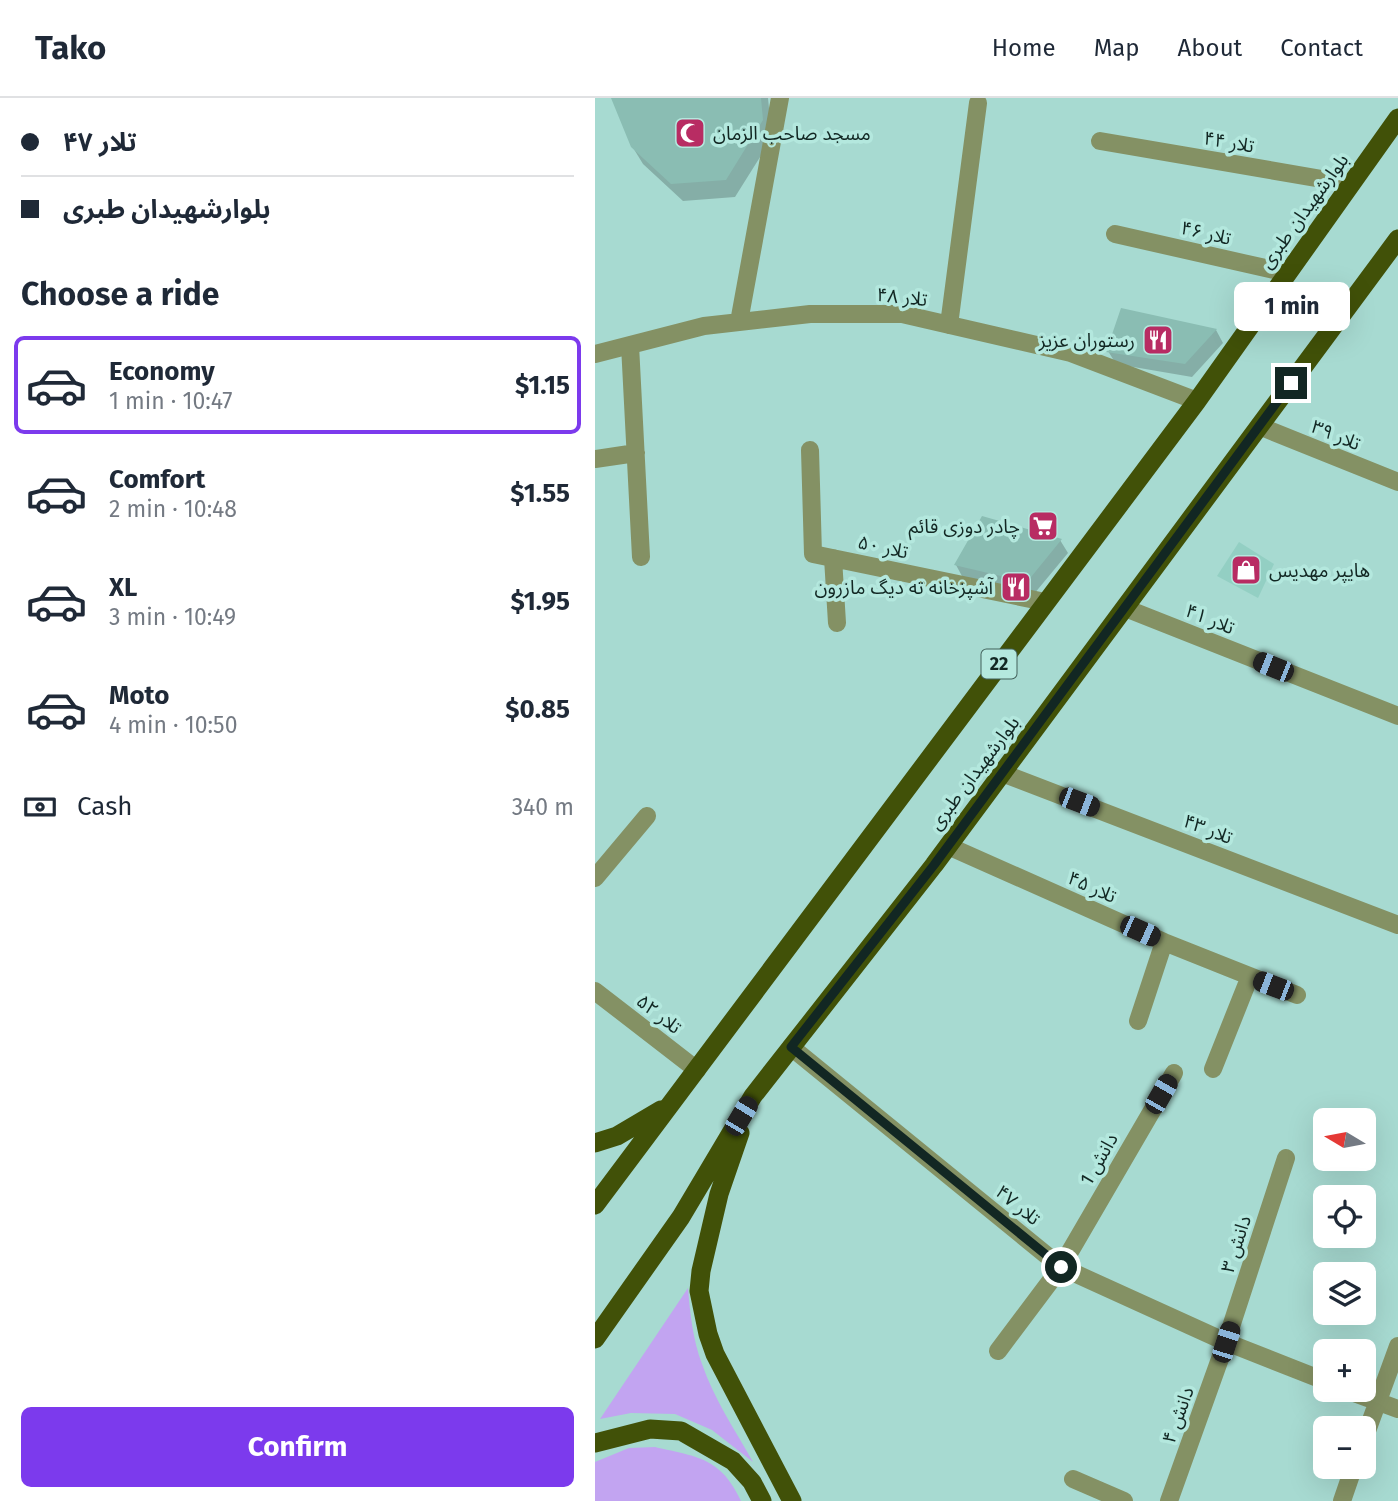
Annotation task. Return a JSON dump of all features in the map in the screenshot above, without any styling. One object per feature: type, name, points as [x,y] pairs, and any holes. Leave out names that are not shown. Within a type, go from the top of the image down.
[{"type":"highway","name":"بلوارشهیدان طبری","points":[[595,1205],[1197,401],[1398,118]]},
{"type":"highway","name":"بلوارشهیدان طبری","points":[[595,1339],[681,1217],[753,1096],[948,846],[1259,426],[1395,252]]},
{"type":"highway","points":[[753,1096],[719,1194],[699,1291],[715,1354],[792,1501]]},
{"type":"highway","points":[[595,1143],[617,1136],[671,1104]]},
{"type":"highway","points":[[595,1443],[650,1429],[681,1431],[733,1461],[752,1482],[762,1501]]},
{"type":"street","points":[[739,322],[780,98]]},
{"type":"street","points":[[949,325],[978,103]]},
{"type":"street","name":"تلار ۴۴","points":[[1100,141],[1351,184]]},
{"type":"street","name":"تلار ۴۶","points":[[1115,234],[1287,273]]},
{"type":"street","name":"تلار ۴۸","points":[[595,354],[704,326],[810,314],[902,314],[1071,353],[1197,401]]},
{"type":"street","points":[[631,345],[641,557]]},
{"type":"street","name":"تلار ۳۹","points":[[1259,426],[1398,482]]},
{"type":"street","name":"تلار ۵۰","points":[[810,450],[813,554],[1045,603]]},
{"type":"street","points":[[595,459],[636,453]]},
{"type":"street","points":[[833,558],[837,623]]},
{"type":"street","name":"تلار ۴۱","points":[[1125,608],[1398,716]]},
{"type":"street","name":"تلار ۴۳","points":[[1002,773],[1398,925]]},
{"type":"street","points":[[595,878],[647,816]]},
{"type":"street","name":"تلار ۴۵","points":[[948,846],[1164,942],[1297,995]]},
{"type":"street","points":[[1138,1021],[1164,942]]},
{"type":"street","points":[[1213,1069],[1250,976]]},
{"type":"street","name":"تلار ۵۲","points":[[595,991],[697,1070]]},
{"type":"street","name":"تلار ۴۷","points":[[791,1047],[1061,1267],[1226,1342],[1313,1376]]},
{"type":"street","name":"دانش 1","points":[[998,1351],[1061,1267],[1174,1073]]},
{"type":"street","name":"دانش ۳","points":[[1226,1342],[1286,1158]]},
{"type":"street","name":"دانش ۴","points":[[1169,1501],[1226,1342]]},
{"type":"street","points":[[1372,1416],[1398,1346]]},
{"type":"street","points":[[1377,1402],[1398,1409]]},
{"type":"street","points":[[1073,1479],[1124,1501]]},
{"type":"street","points":[[1342,1501],[1350,1479]]},
{"type":"shaded area","name":"هایپر مهدیس","points":[[1239,542],[1274,564],[1258,598],[1217,576]]},
{"type":"shaded area","points":[[688,1288],[692,1327],[702,1364],[719,1402],[753,1462],[712,1430],[675,1414],[631,1413],[600,1419]]},
{"type":"shaded area","points":[[655,1447],[712,1464],[729,1480],[741,1501],[595,1501],[595,1462],[629,1448]]},
{"type":"building","name":"مسجد صاحب الزمان","points":[[611,98],[761,98],[763,120],[726,180],[671,184],[631,147]]},
{"type":"building","name":"رستوران عزیز","points":[[1121,308],[1217,329],[1185,364],[1106,352]]},
{"type":"building","points":[[982,516],[1062,539],[1027,582],[954,565]]},
{"type":"place","name":"مسجد صاحب الزمان","points":[[690,133]]},
{"type":"place","name":"رستوران عزیز","points":[[1158,340]]},
{"type":"place","name":"چادر دوزی قائم","points":[[1043,526]]},
{"type":"place","name":"هایپر مهدیس","points":[[1246,570]]},
{"type":"place","name":"آشپزخانه ته دیگ مازرون","points":[[1016,587]]},
{"type":"route","points":[[1061,1267],[791,1047],[934,865],[1291,383]]}]
